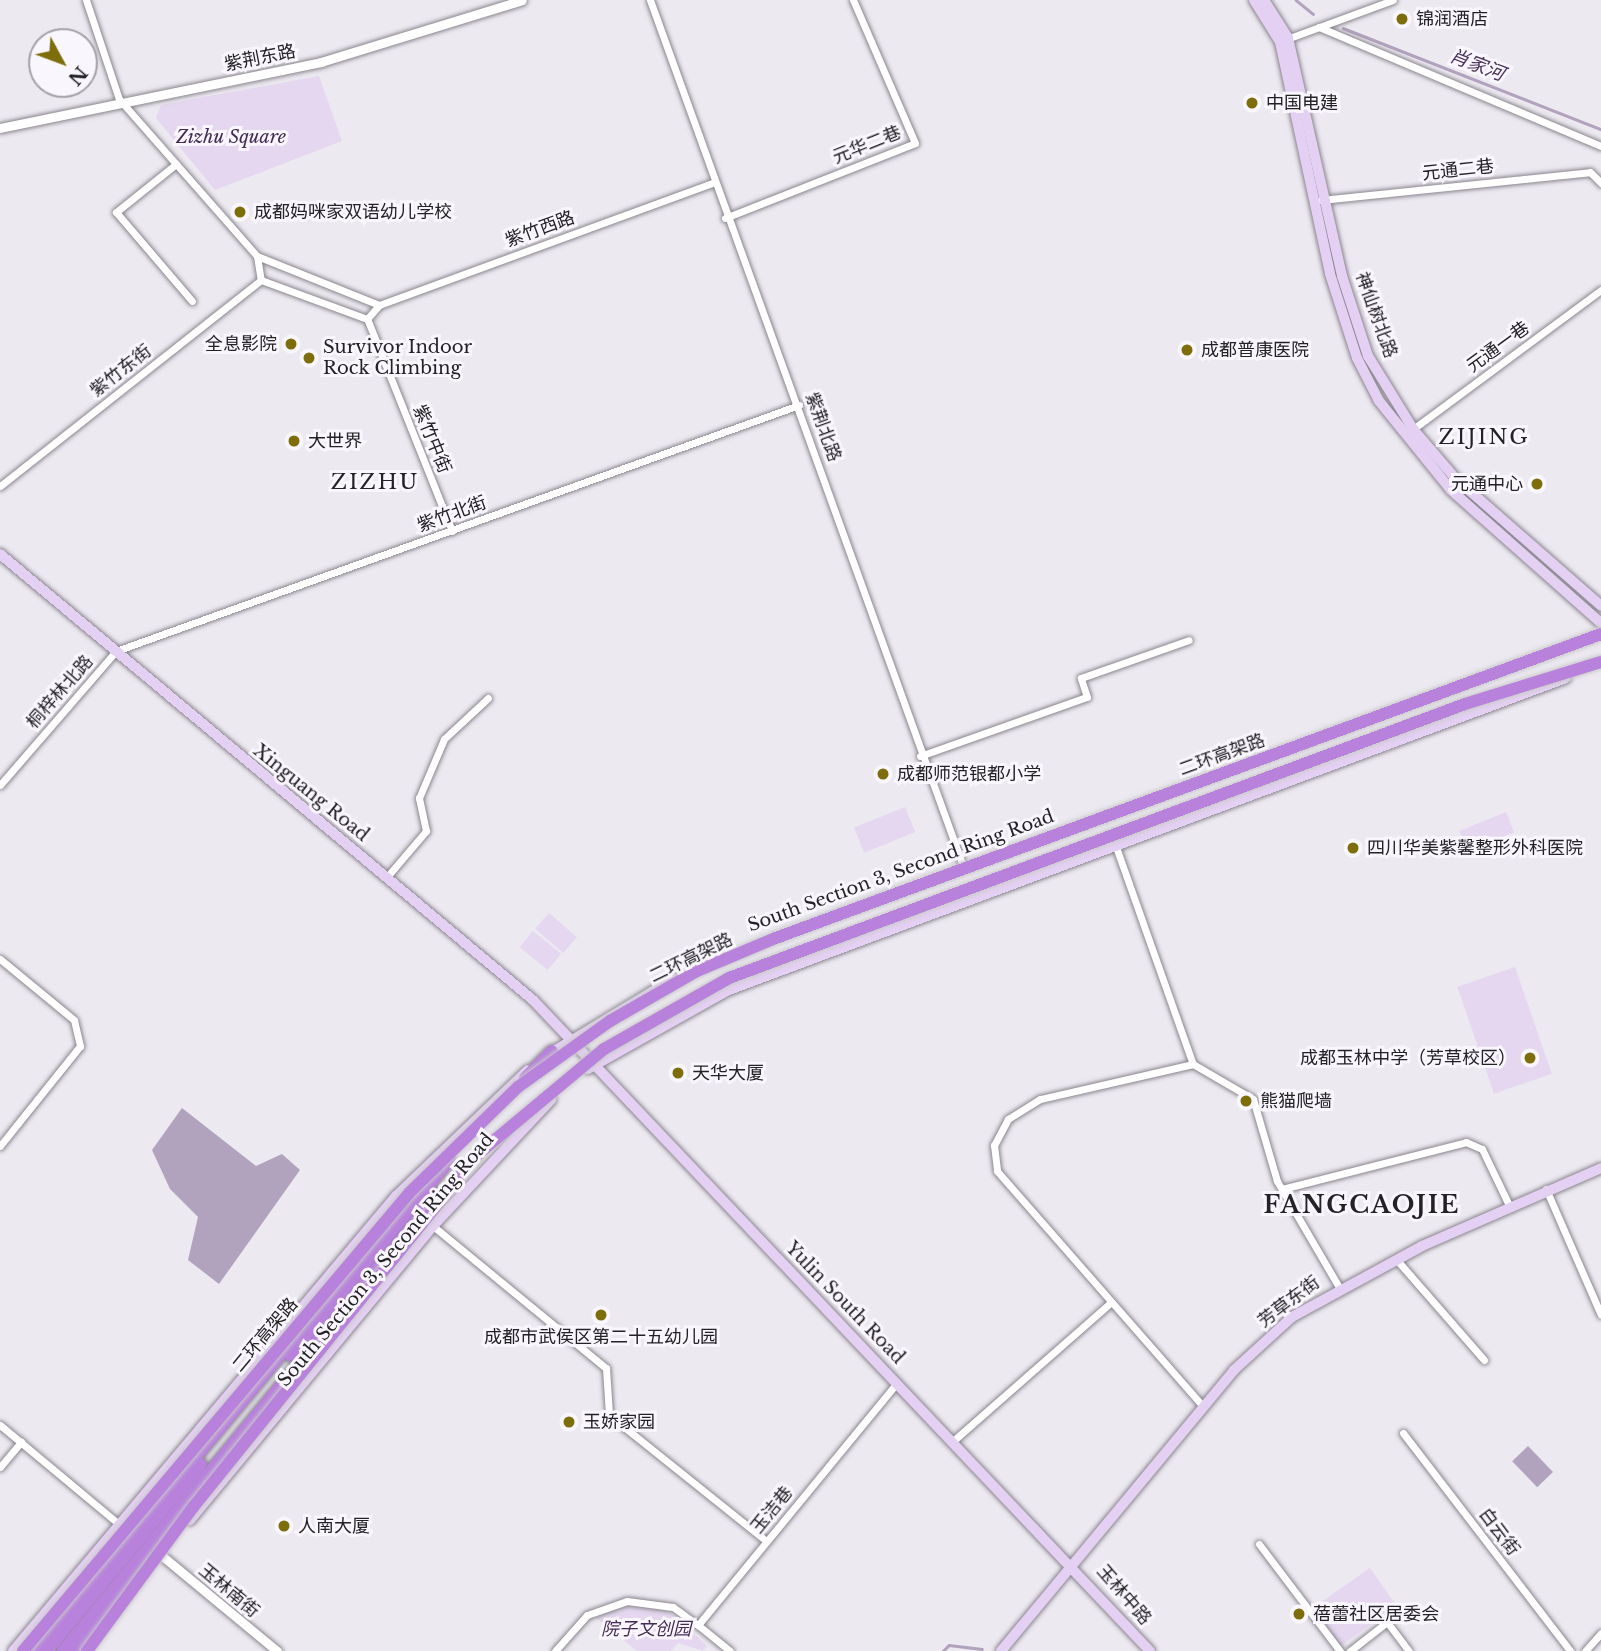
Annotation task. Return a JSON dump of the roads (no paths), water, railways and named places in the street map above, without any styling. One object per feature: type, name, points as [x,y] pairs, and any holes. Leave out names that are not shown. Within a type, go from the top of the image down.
[{"type":"highway","name":"二环高架路","points":[[23,1651],[335,1276],[473,1130],[559,1055],[697,971],[1601,635]]},
{"type":"highway","name":"二环高架路","points":[[87,1651],[194,1506],[478,1154],[604,1049],[729,978],[1465,704],[1601,663]]},
{"type":"highway","points":[[35,1651],[412,1197],[552,1051]]},
{"type":"highway","points":[[76,1651],[397,1251],[482,1156],[545,1106]]},
{"type":"highway","points":[[63,1651],[473,1130]]},
{"type":"highway","points":[[47,1651],[174,1507],[402,1236],[478,1154]]},
{"type":"main road","points":[[1254,0],[1284,40]]},
{"type":"main road","name":"神仙树北路","points":[[1264,0],[1284,40],[1320,200],[1368,356],[1413,429],[1455,478],[1601,606]]},
{"type":"main road","points":[[1320,200],[1353,346],[1379,401],[1442,482],[1601,623]]},
{"type":"main road","name":"Xinguang Road","points":[[0,554],[386,878],[571,1037],[596,1063]]},
{"type":"main road","name":"South Section 3, Second Ring Road","points":[[12,1651],[428,1161],[571,1037],[723,955],[1601,635]]},
{"type":"main road","name":"South Section 3, Second Ring Road","points":[[92,1651],[161,1555],[433,1226],[545,1106],[596,1063],[729,990],[1601,663]]},
{"type":"main road","name":"Yulin South Road","points":[[596,1063],[897,1383],[1072,1563]]},
{"type":"main road","name":"芳草东街","points":[[1001,1651],[1203,1406],[1292,1317],[1339,1287],[1396,1258],[1545,1188],[1601,1168]]},
{"type":"main road","points":[[212,1417],[261,1378]]},
{"type":"main road","name":"玉林中路","points":[[1072,1563],[1150,1651]]},
{"type":"main road","points":[[67,1613],[84,1567]]},
{"type":"main road","points":[[76,1651],[105,1635]]},
{"type":"street","points":[[86,0],[119,99],[257,256],[379,305],[367,319],[261,280],[257,256]]},
{"type":"street","name":"紫荆东路","points":[[0,128],[119,99],[321,62],[522,0]]},
{"type":"street","name":"紫荆北路","points":[[650,0],[712,183],[799,405],[920,756],[963,866]]},
{"type":"street","name":"元华二巷","points":[[725,218],[915,143],[853,0]]},
{"type":"street","points":[[1284,40],[1393,0]]},
{"type":"street","points":[[1319,27],[1601,146]]},
{"type":"street","points":[[176,164],[116,212],[192,301]]},
{"type":"street","name":"元通二巷","points":[[1320,200],[1590,172],[1601,183]]},
{"type":"street","name":"紫竹西路","points":[[379,305],[712,183]]},
{"type":"street","name":"紫竹东街","points":[[0,486],[261,280]]},
{"type":"street","name":"元通一巷","points":[[1413,429],[1601,290]]},
{"type":"street","name":"紫竹中街","points":[[367,319],[452,531]]},
{"type":"street","name":"紫竹北街","points":[[116,652],[799,405]]},
{"type":"street","points":[[920,756],[1087,697],[1081,678],[1189,639]]},
{"type":"street","name":"桐梓林北路","points":[[0,785],[116,652]]},
{"type":"street","points":[[386,878],[426,831],[419,798],[444,738],[488,698]]},
{"type":"street","points":[[1116,847],[1193,1064],[1253,1099],[1282,1189],[1339,1287]]},
{"type":"street","points":[[0,959],[74,1020],[80,1046],[0,1146]]},
{"type":"street","points":[[1193,1064],[1040,1100],[1008,1119],[994,1145],[997,1171],[1203,1406]]},
{"type":"street","points":[[1282,1189],[1466,1142],[1482,1149],[1509,1205]]},
{"type":"street","points":[[1545,1188],[1601,1315]]},
{"type":"street","points":[[433,1226],[606,1368],[609,1415],[766,1541]]},
{"type":"street","points":[[1396,1258],[1484,1360]]},
{"type":"street","points":[[953,1441],[1110,1303]]},
{"type":"street","name":"玉洁巷","points":[[698,1625],[897,1383]]},
{"type":"street","points":[[0,1425],[120,1525]]},
{"type":"street","name":"白云街","points":[[1403,1433],[1570,1651]]},
{"type":"street","points":[[0,1467],[21,1442]]},
{"type":"street","points":[[1259,1544],[1340,1651]]},
{"type":"street","name":"玉林南街","points":[[161,1555],[277,1651]]},
{"type":"street","points":[[555,1651],[587,1615],[627,1601],[673,1606],[730,1651]]},
{"type":"street","points":[[1350,1651],[1387,1622],[1409,1651]]},
{"type":"street","points":[[1585,1651],[1601,1633]]},
{"type":"waterway","name":"肖家河","points":[[1296,0],[1313,14]]},
{"type":"waterway","name":"肖家河","points":[[1343,28],[1601,129]]},
{"type":"waterway","points":[[943,1651],[949,1645],[982,1649]]},
{"type":"place","name":"锦润酒店","points":[[1402,19]]},
{"type":"place","name":"中国电建","points":[[1252,103]]},
{"type":"place","name":"成都妈咪家双语幼儿学校","points":[[240,212]]},
{"type":"place","name":"全息影院","points":[[291,344]]},
{"type":"place","name":"成都普康医院","points":[[1187,350]]},
{"type":"place","name":"Survivor Indoor Rock Climbing","points":[[309,358]]},
{"type":"place","name":"大世界","points":[[294,441]]},
{"type":"place","name":"元通中心","points":[[1537,484]]},
{"type":"place","name":"成都师范银都小学","points":[[883,774]]},
{"type":"place","name":"四川华美紫馨整形外科医院","points":[[1353,848]]},
{"type":"place","name":"成都玉林中学（芳草校区）","points":[[1530,1058]]},
{"type":"place","name":"天华大厦","points":[[678,1073]]},
{"type":"place","name":"熊猫爬墙","points":[[1246,1101]]},
{"type":"place","name":"成都市武侯区第二十五幼儿园","points":[[601,1315]]},
{"type":"place","name":"玉娇家园","points":[[569,1422]]},
{"type":"place","name":"人南大厦","points":[[284,1526]]},
{"type":"place","name":"蓓蕾社区居委会","points":[[1299,1614]]},
{"type":"district","name":"ZIJING","points":[[1484,437]]},
{"type":"district","name":"ZIZHU","points":[[375,482]]},
{"type":"district","name":"FANGCAOJIE","points":[[1362,1205]]},
{"type":"park label","name":"Zizhu Square","points":[[231,137]]},
{"type":"park label","name":"院子文创园","points":[[646,1629]]}]
